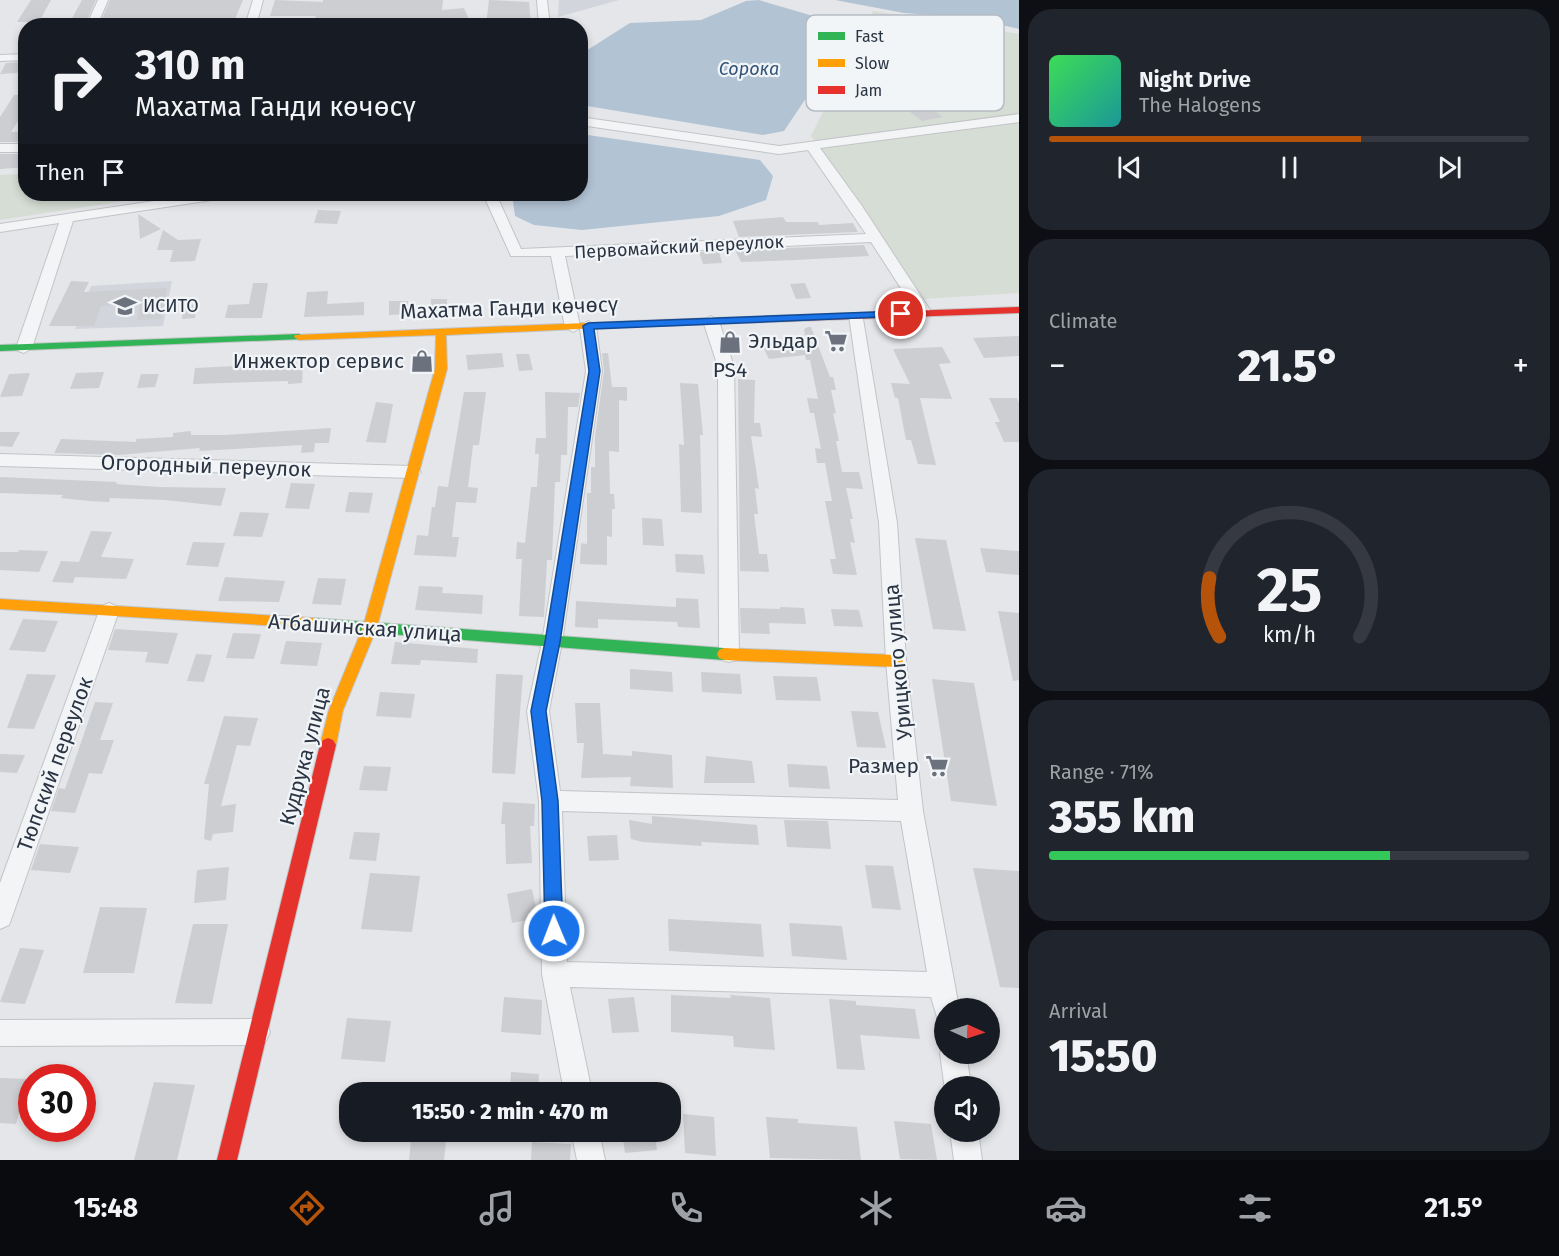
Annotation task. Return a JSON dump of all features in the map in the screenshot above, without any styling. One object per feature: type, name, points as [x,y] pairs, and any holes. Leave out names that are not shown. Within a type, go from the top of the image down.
[{"type":"street","points":[[95,18],[104,0]]},
{"type":"street","points":[[252,18],[258,0]]},
{"type":"street","points":[[542,0],[544,18]]},
{"type":"street","points":[[0,58],[18,57]]},
{"type":"street","points":[[588,122],[779,150],[1019,118]]},
{"type":"street","points":[[812,146],[876,238],[924,313]]},
{"type":"street","points":[[0,148],[18,148]]},
{"type":"street","points":[[0,223],[149,201]]},
{"type":"street","points":[[0,228],[175,201]]},
{"type":"street","points":[[493,201],[516,253],[558,252]]},
{"type":"street","points":[[24,348],[68,216]]},
{"type":"street","name":"Первомайский переулок","points":[[576,1082],[555,974],[550,801],[538,711],[552,642],[594,371],[558,252],[876,238]]},
{"type":"street","name":"Махатма Ганди көчөсү","points":[[0,348],[1019,310]]},
{"type":"street","name":"Урицкого улица","points":[[857,316],[888,523],[896,661],[911,812],[944,997]]},
{"type":"street","points":[[711,321],[726,367],[729,654]]},
{"type":"street","name":"Кудрука улица","points":[[227,1160],[336,710],[370,627],[441,369],[441,332]]},
{"type":"street","name":"Огородный переулок","points":[[0,460],[412,472]]},
{"type":"street","name":"Атбашинская улица","points":[[0,604],[370,627],[729,654],[896,661]]},
{"type":"street","name":"Тюпский переулок","points":[[0,917],[109,611]]},
{"type":"street","points":[[550,801],[911,812]]},
{"type":"street","points":[[555,974],[944,997]]},
{"type":"street","points":[[0,1033],[257,1032]]},
{"type":"street","points":[[587,1142],[591,1160]]},
{"type":"street","points":[[966,1142],[968,1160]]},
{"type":"shaded area","points":[[559,0],[619,0],[558,17]]},
{"type":"shaded area","points":[[873,11],[898,15],[871,15]]},
{"type":"shaded area","points":[[1004,32],[1019,34],[1019,293],[922,299],[811,136],[823,111],[1004,111]]},
{"type":"shaded area","points":[[18,174],[18,201],[124,201],[0,220],[0,175]]},
{"type":"shaded area","name":"ИСИТО","points":[[172,281],[163,326],[75,329],[91,286]]},
{"type":"water","name":"Сорока","points":[[759,0],[810,15],[806,15],[806,98],[784,131],[763,135],[588,106],[588,50],[630,23],[701,20],[746,1]]},
{"type":"water","points":[[835,0],[1019,0],[1019,29],[1004,25],[1004,15],[904,13]]},
{"type":"water","points":[[588,135],[760,160],[773,176],[766,200],[719,216],[582,230],[534,225],[515,216],[513,201],[588,201]]},
{"type":"building","points":[[31,0],[51,0],[41,18],[20,18]]},
{"type":"building","points":[[82,0],[96,0],[88,18],[72,18]]},
{"type":"building","points":[[110,0],[243,0],[235,18],[102,18]]},
{"type":"building","points":[[275,0],[323,2],[323,0],[443,0],[442,10],[464,8],[468,18],[315,18],[316,16],[270,16]]},
{"type":"building","points":[[489,0],[529,2],[530,18],[487,18]]},
{"type":"building","points":[[18,62],[17,73],[0,74],[6,63]]},
{"type":"building","points":[[14,95],[18,95],[18,121],[11,132],[18,132],[18,142],[0,142],[0,117]]},
{"type":"building","points":[[909,111],[935,111],[943,117],[922,121]]},
{"type":"building","points":[[0,154],[18,154],[18,168],[0,169]]},
{"type":"building","points":[[318,210],[341,211],[337,224],[314,223]]},
{"type":"building","points":[[138,214],[161,229],[140,239]]},
{"type":"building","points":[[783,217],[786,222],[818,222],[819,225],[853,223],[858,232],[739,237],[733,221]]},
{"type":"building","points":[[163,230],[178,240],[201,239],[195,261],[170,262],[173,250],[157,250]]},
{"type":"building","points":[[864,245],[869,256],[795,260],[741,262],[735,250]]},
{"type":"building","points":[[719,251],[722,263],[703,264],[699,252]]},
{"type":"building","points":[[71,281],[89,282],[84,292],[167,288],[161,319],[137,320],[140,305],[101,306],[94,326],[49,326]]},
{"type":"building","points":[[253,283],[268,283],[262,318],[225,318],[228,305],[249,304]]},
{"type":"building","points":[[805,283],[811,298],[796,299],[790,284]]},
{"type":"building","points":[[328,291],[327,304],[364,302],[364,315],[304,317],[307,292]]},
{"type":"building","points":[[431,299],[447,299],[447,312],[431,313]]},
{"type":"building","points":[[389,301],[408,301],[408,314],[389,315]]},
{"type":"building","points":[[197,304],[195,318],[182,319],[183,306]]},
{"type":"building","points":[[811,327],[830,377],[833,377],[836,390],[831,390],[836,414],[833,413],[842,472],[859,472],[863,489],[846,488],[853,519],[850,519],[855,543],[850,542],[857,575],[833,574],[830,559],[836,559],[825,501],[832,501],[825,463],[817,463],[815,448],[821,449],[814,413],[810,413],[807,398],[818,399],[810,360],[806,360],[805,355],[769,359],[762,345],[806,341],[804,329]]},
{"type":"building","points":[[1019,336],[1019,356],[984,358],[973,338]]},
{"type":"building","points":[[942,347],[951,363],[939,364],[952,399],[920,398],[936,465],[918,464],[911,440],[906,440],[898,398],[895,398],[891,383],[910,384],[893,349]]},
{"type":"building","points":[[502,353],[504,367],[468,370],[466,355]]},
{"type":"building","points":[[602,353],[608,353],[612,387],[627,387],[627,401],[619,400],[619,452],[609,451],[610,494],[614,494],[615,509],[612,509],[612,537],[607,536],[607,565],[580,564],[581,543],[587,544],[587,493],[591,493],[591,467],[595,467],[595,436],[604,371]]},
{"type":"building","points":[[516,354],[529,354],[533,370],[519,371]]},
{"type":"building","points":[[275,364],[274,368],[303,366],[302,383],[288,384],[288,381],[193,384],[195,368]]},
{"type":"building","points":[[104,372],[99,388],[70,389],[76,373]]},
{"type":"building","points":[[30,373],[22,396],[0,397],[9,374]]},
{"type":"building","points":[[141,374],[159,374],[155,387],[137,388]]},
{"type":"building","points":[[738,379],[755,380],[754,423],[760,423],[762,437],[751,436],[759,489],[755,488],[758,514],[754,514],[759,554],[767,554],[769,572],[740,571]]},
{"type":"building","points":[[680,383],[698,384],[703,435],[700,435],[702,513],[681,512],[679,444],[684,445]]},
{"type":"building","points":[[464,392],[486,392],[479,445],[473,445],[468,487],[478,488],[476,503],[456,502],[452,537],[459,537],[456,557],[414,555],[417,535],[428,536],[438,486],[448,487]]},
{"type":"building","points":[[545,392],[580,393],[578,407],[568,407],[567,455],[561,455],[560,482],[555,482],[552,560],[547,560],[544,617],[519,616],[522,559],[516,559],[517,542],[525,543],[531,487],[537,487],[539,454],[535,454],[536,438],[546,438]]},
{"type":"building","points":[[989,398],[1017,398],[1019,442],[1004,442],[995,422],[1000,422]]},
{"type":"building","points":[[376,402],[393,404],[386,443],[366,442]]},
{"type":"building","points":[[331,428],[329,443],[315,443],[314,452],[301,453],[302,445],[199,451],[200,448],[118,455],[54,453],[61,439],[136,442],[136,439],[173,437],[173,433],[191,431],[191,435],[225,435]]},
{"type":"building","points":[[0,432],[20,432],[12,447],[0,446]]},
{"type":"building","points":[[0,477],[117,482],[116,484],[160,487],[226,488],[221,506],[165,500],[110,498],[109,502],[61,498],[63,495],[0,493]]},
{"type":"building","points":[[291,483],[315,484],[309,509],[285,508]]},
{"type":"building","points":[[349,492],[373,493],[369,513],[345,512]]},
{"type":"building","points":[[240,512],[269,513],[262,537],[233,536]]},
{"type":"building","points":[[642,518],[662,519],[664,546],[643,545]]},
{"type":"building","points":[[91,531],[112,532],[101,557],[134,559],[126,579],[75,577],[73,583],[52,582],[61,561],[79,562]]},
{"type":"building","points":[[915,538],[946,540],[966,631],[933,629]]},
{"type":"building","points":[[193,542],[225,543],[218,567],[186,565]]},
{"type":"building","points":[[980,548],[1019,551],[1019,575],[986,572]]},
{"type":"building","points":[[19,550],[48,551],[39,572],[0,570],[0,552],[18,552]]},
{"type":"building","points":[[675,554],[703,555],[705,574],[676,572]]},
{"type":"building","points":[[225,577],[285,581],[279,602],[218,601]]},
{"type":"building","points":[[318,578],[346,579],[341,605],[312,604]]},
{"type":"building","points":[[419,586],[443,587],[442,593],[483,595],[482,614],[415,610]]},
{"type":"building","points":[[676,598],[698,599],[700,628],[678,627],[677,622],[598,619],[598,628],[575,627],[576,601],[676,607]]},
{"type":"building","points":[[780,607],[804,608],[806,624],[769,623],[770,634],[741,633],[740,608],[780,609]]},
{"type":"building","points":[[831,609],[859,610],[863,627],[834,626]]},
{"type":"building","points":[[998,611],[1019,613],[1019,680],[1013,681]]},
{"type":"building","points":[[23,619],[58,621],[45,652],[9,650]]},
{"type":"building","points":[[115,629],[178,633],[168,664],[145,662],[148,652],[108,650]]},
{"type":"building","points":[[233,633],[261,634],[254,659],[226,658]]},
{"type":"building","points":[[286,641],[322,643],[317,666],[280,664]]},
{"type":"building","points":[[395,642],[478,649],[477,663],[421,660],[420,665],[391,664]]},
{"type":"building","points":[[196,654],[212,655],[204,682],[187,681]]},
{"type":"building","points":[[630,669],[672,672],[673,692],[630,689]]},
{"type":"building","points":[[701,672],[740,674],[742,694],[702,692]]},
{"type":"building","points":[[27,674],[56,675],[34,729],[7,728]]},
{"type":"building","points":[[496,674],[523,675],[515,774],[492,773]]},
{"type":"building","points":[[773,676],[817,677],[821,701],[776,700]]},
{"type":"building","points":[[932,679],[974,683],[997,806],[951,801]]},
{"type":"building","points":[[380,692],[415,694],[411,718],[376,716]]},
{"type":"building","points":[[95,702],[113,703],[100,740],[114,740],[102,774],[89,773],[75,813],[51,811],[59,788],[65,789]]},
{"type":"building","points":[[575,703],[600,703],[603,754],[632,756],[632,751],[672,755],[673,788],[630,786],[631,777],[581,778],[584,743],[577,743]]},
{"type":"building","points":[[851,711],[878,712],[886,748],[857,747]]},
{"type":"building","points":[[224,716],[258,718],[250,746],[237,745],[221,806],[236,804],[233,832],[213,834],[211,841],[204,839],[209,784],[204,784]]},
{"type":"building","points":[[0,754],[25,755],[17,773],[0,772]]},
{"type":"building","points":[[706,756],[752,761],[755,783],[704,783]]},
{"type":"building","points":[[787,764],[827,766],[830,789],[789,787]]},
{"type":"building","points":[[364,766],[391,767],[387,791],[359,790]]},
{"type":"building","points":[[503,802],[535,804],[534,826],[530,826],[532,863],[506,864],[505,824],[501,824]]},
{"type":"building","points":[[652,816],[757,825],[759,845],[701,842],[702,846],[643,842],[631,839],[629,820],[652,824]]},
{"type":"building","points":[[784,820],[828,821],[831,849],[787,847]]},
{"type":"building","points":[[354,832],[380,833],[376,861],[349,859]]},
{"type":"building","points":[[617,835],[619,860],[589,861],[587,836]]},
{"type":"building","points":[[40,844],[79,847],[70,873],[31,870]]},
{"type":"building","points":[[865,865],[893,866],[901,910],[872,908]]},
{"type":"building","points":[[229,867],[226,900],[194,903],[197,870]]},
{"type":"building","points":[[973,868],[1019,871],[1019,988],[1000,987]]},
{"type":"building","points":[[370,873],[420,876],[412,932],[361,929]]},
{"type":"building","points":[[532,889],[538,918],[512,923],[507,894]]},
{"type":"building","points":[[100,907],[147,908],[134,973],[83,973]]},
{"type":"building","points":[[668,919],[761,924],[764,957],[669,951]]},
{"type":"building","points":[[789,923],[842,926],[847,960],[792,956]]},
{"type":"building","points":[[193,924],[228,924],[212,1004],[175,1003]]},
{"type":"building","points":[[20,948],[44,950],[25,1004],[0,1002]]},
{"type":"building","points":[[671,995],[770,998],[775,1050],[734,1047],[733,1036],[671,1032]]},
{"type":"building","points":[[504,997],[542,1000],[541,1035],[501,1032]]},
{"type":"building","points":[[634,997],[639,1032],[612,1033],[608,999]]},
{"type":"building","points":[[829,999],[856,1001],[856,1005],[915,1009],[920,1039],[860,1035],[865,1070],[837,1069]]},
{"type":"building","points":[[347,1018],[391,1021],[385,1062],[341,1059]]},
{"type":"building","points":[[511,1072],[539,1074],[539,1082],[510,1082]]},
{"type":"building","points":[[0,1078],[18,1079],[16,1124],[0,1123]]},
{"type":"building","points":[[154,1082],[195,1085],[177,1160],[134,1160]]},
{"type":"building","points":[[683,1114],[714,1117],[716,1156],[685,1153]]},
{"type":"building","points":[[766,1117],[798,1119],[798,1123],[857,1127],[861,1160],[770,1158]]},
{"type":"building","points":[[894,1121],[931,1124],[937,1160],[900,1159]]},
{"type":"building","points":[[411,1142],[446,1142],[444,1160],[409,1160]]},
{"type":"building","points":[[532,1142],[571,1144],[570,1160],[531,1160]]},
{"type":"building","points":[[624,1142],[656,1142],[657,1150],[625,1153]]},
{"type":"traffic: fast","points":[[0,348],[299,337]]},
{"type":"traffic: fast","points":[[312,623],[724,654]]},
{"type":"traffic: slow","points":[[299,337],[658,323]]},
{"type":"traffic: slow","points":[[328,745],[336,710],[370,627],[441,369],[441,332]]},
{"type":"traffic: slow","points":[[0,604],[312,623]]},
{"type":"traffic: slow","points":[[724,654],[896,661]]},
{"type":"traffic: jam","points":[[658,323],[1019,310]]},
{"type":"traffic: jam","points":[[227,1160],[328,745]]},
{"type":"place","name":"ИСИТО","points":[[125,306]]},
{"type":"place","name":"Эльдар","points":[[836,341]]},
{"type":"place","name":"PS4","points":[[730,342]]},
{"type":"place","name":"Инжектор сервис","points":[[422,361]]},
{"type":"place","name":"Размер","points":[[937,766]]},
{"type":"route","points":[[554,931],[550,801],[538,711],[552,642],[594,371],[588,326],[901,314]]}]
